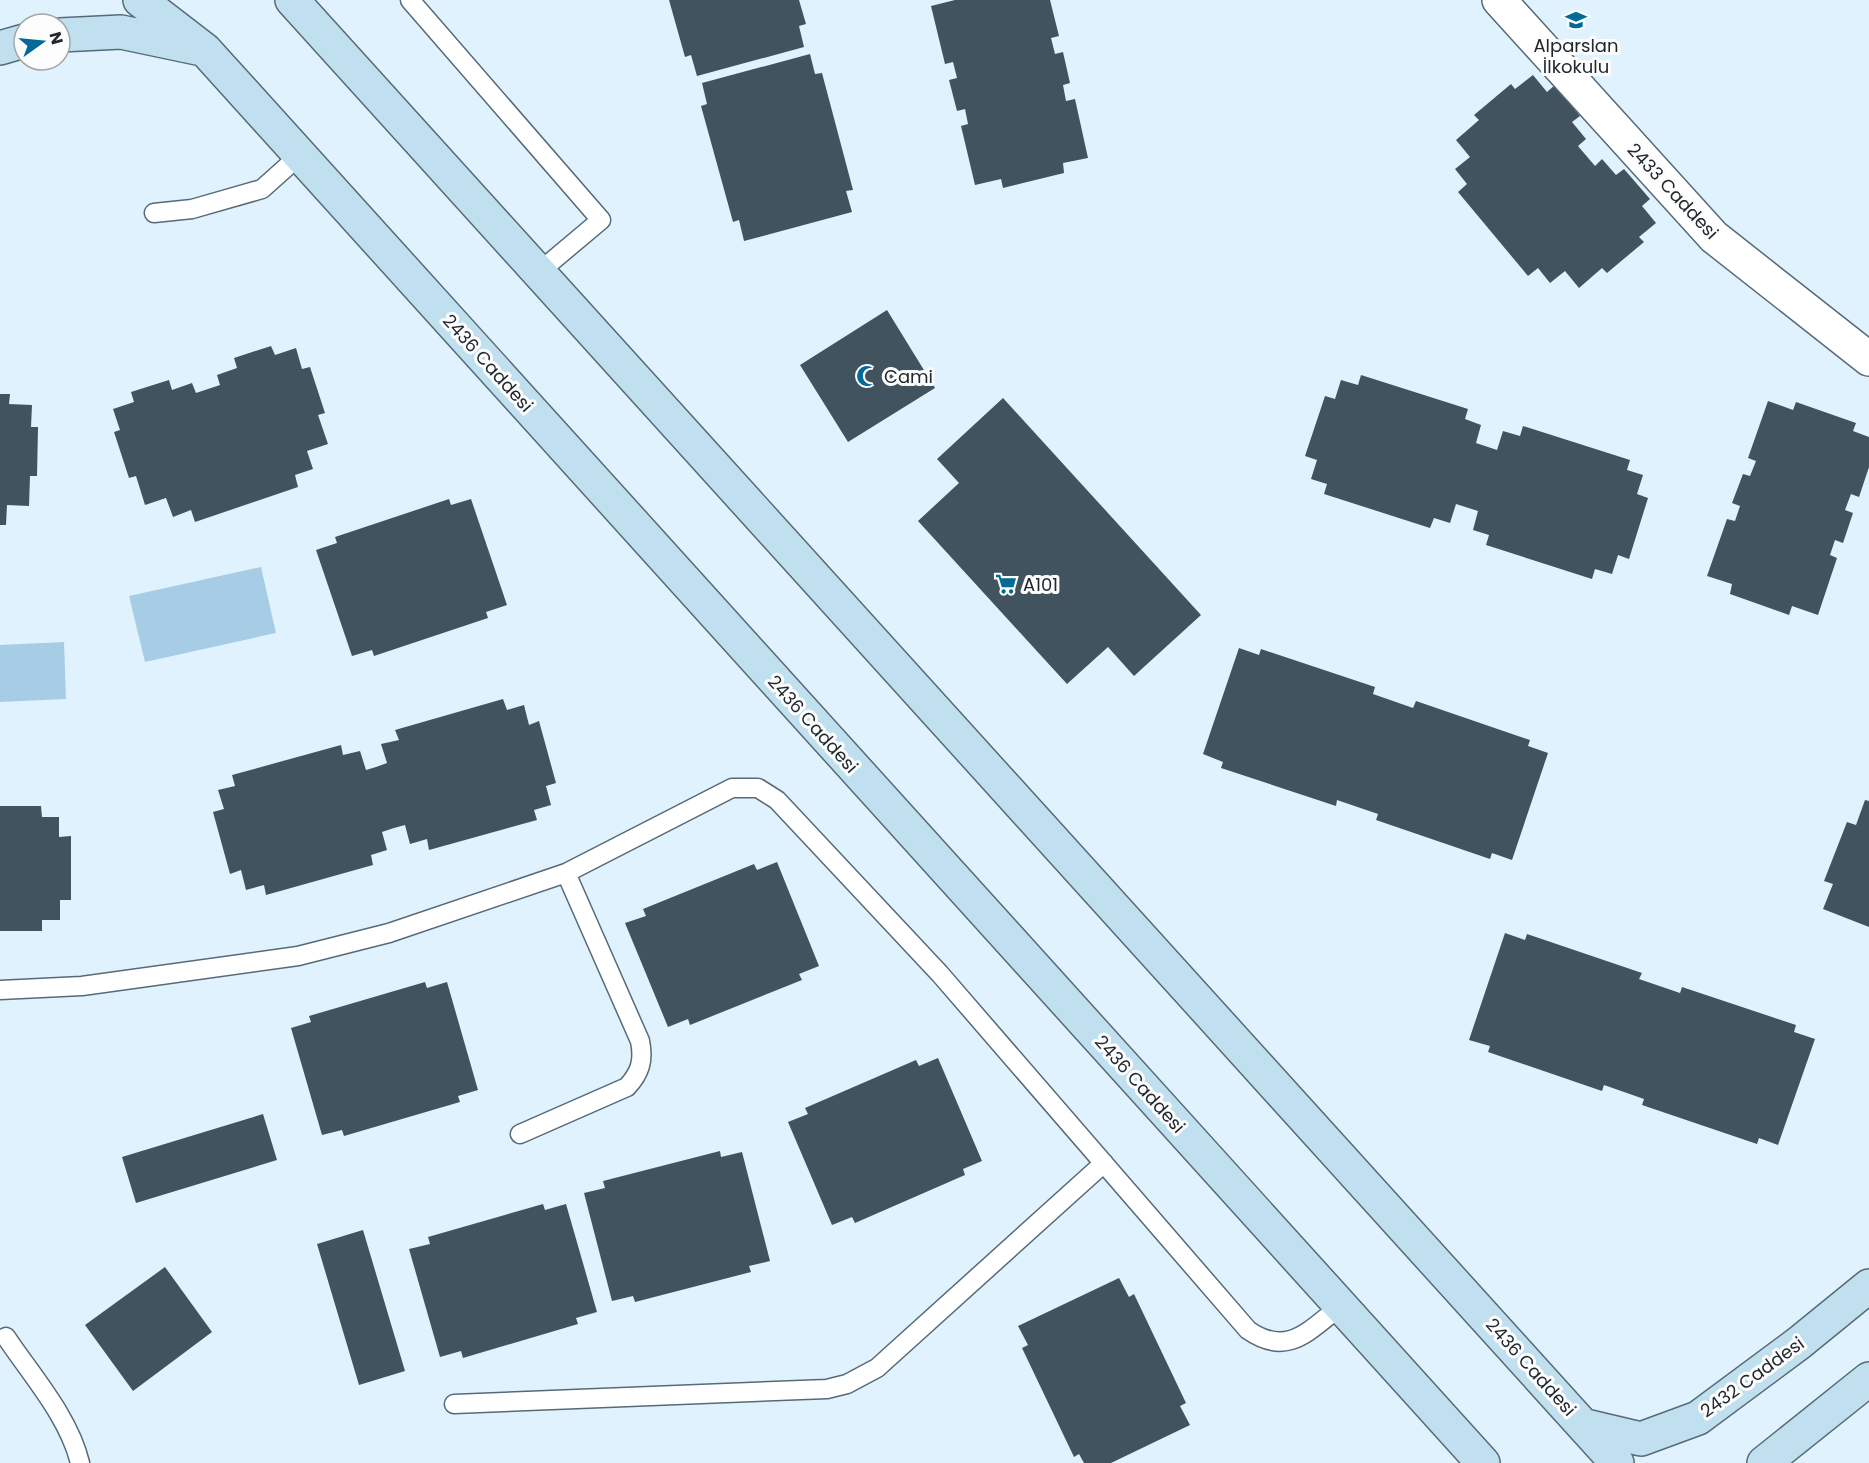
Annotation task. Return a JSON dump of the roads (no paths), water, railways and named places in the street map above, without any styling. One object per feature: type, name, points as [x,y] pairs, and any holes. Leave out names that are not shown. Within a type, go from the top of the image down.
[{"type":"street","name":"2436 Caddesi","points":[[140,0],[205,50],[1480,1461]]},
{"type":"street","name":"2436 Caddesi","points":[[292,0],[1586,1426],[1617,1463]]},
{"type":"street","name":"2433 Caddesi","points":[[1499,0],[1714,237],[1869,359]]},
{"type":"street","points":[[72,34],[121,32],[205,50]]},
{"type":"street","name":"2432 Caddesi","points":[[1586,1426],[1641,1438],[1698,1418],[1799,1343],[1869,1286]]},
{"type":"street","points":[[1764,1463],[1869,1378]]},
{"type":"lane","points":[[410,0],[601,220],[539,272]]},
{"type":"lane","points":[[154,213],[192,209],[262,189],[300,155]]},
{"type":"lane","points":[[0,990],[82,986],[298,956],[389,933],[566,873],[732,788],[746,786],[768,793],[940,974],[1248,1330],[1260,1338],[1275,1342],[1299,1338],[1341,1306]]},
{"type":"lane","points":[[519,1134],[627,1087],[636,1077],[641,1066],[640,1041],[566,873]]},
{"type":"lane","points":[[454,1404],[827,1389],[847,1384],[877,1368],[1104,1163]]},
{"type":"lane","points":[[6,1337],[59,1416],[77,1450],[80,1463]]},
{"type":"place","name":"Alparslan İlkokulu","points":[[1576,20]]},
{"type":"place","name":"Cami","points":[[867,376]]},
{"type":"place","name":"A101","points":[[1006,584]]}]
